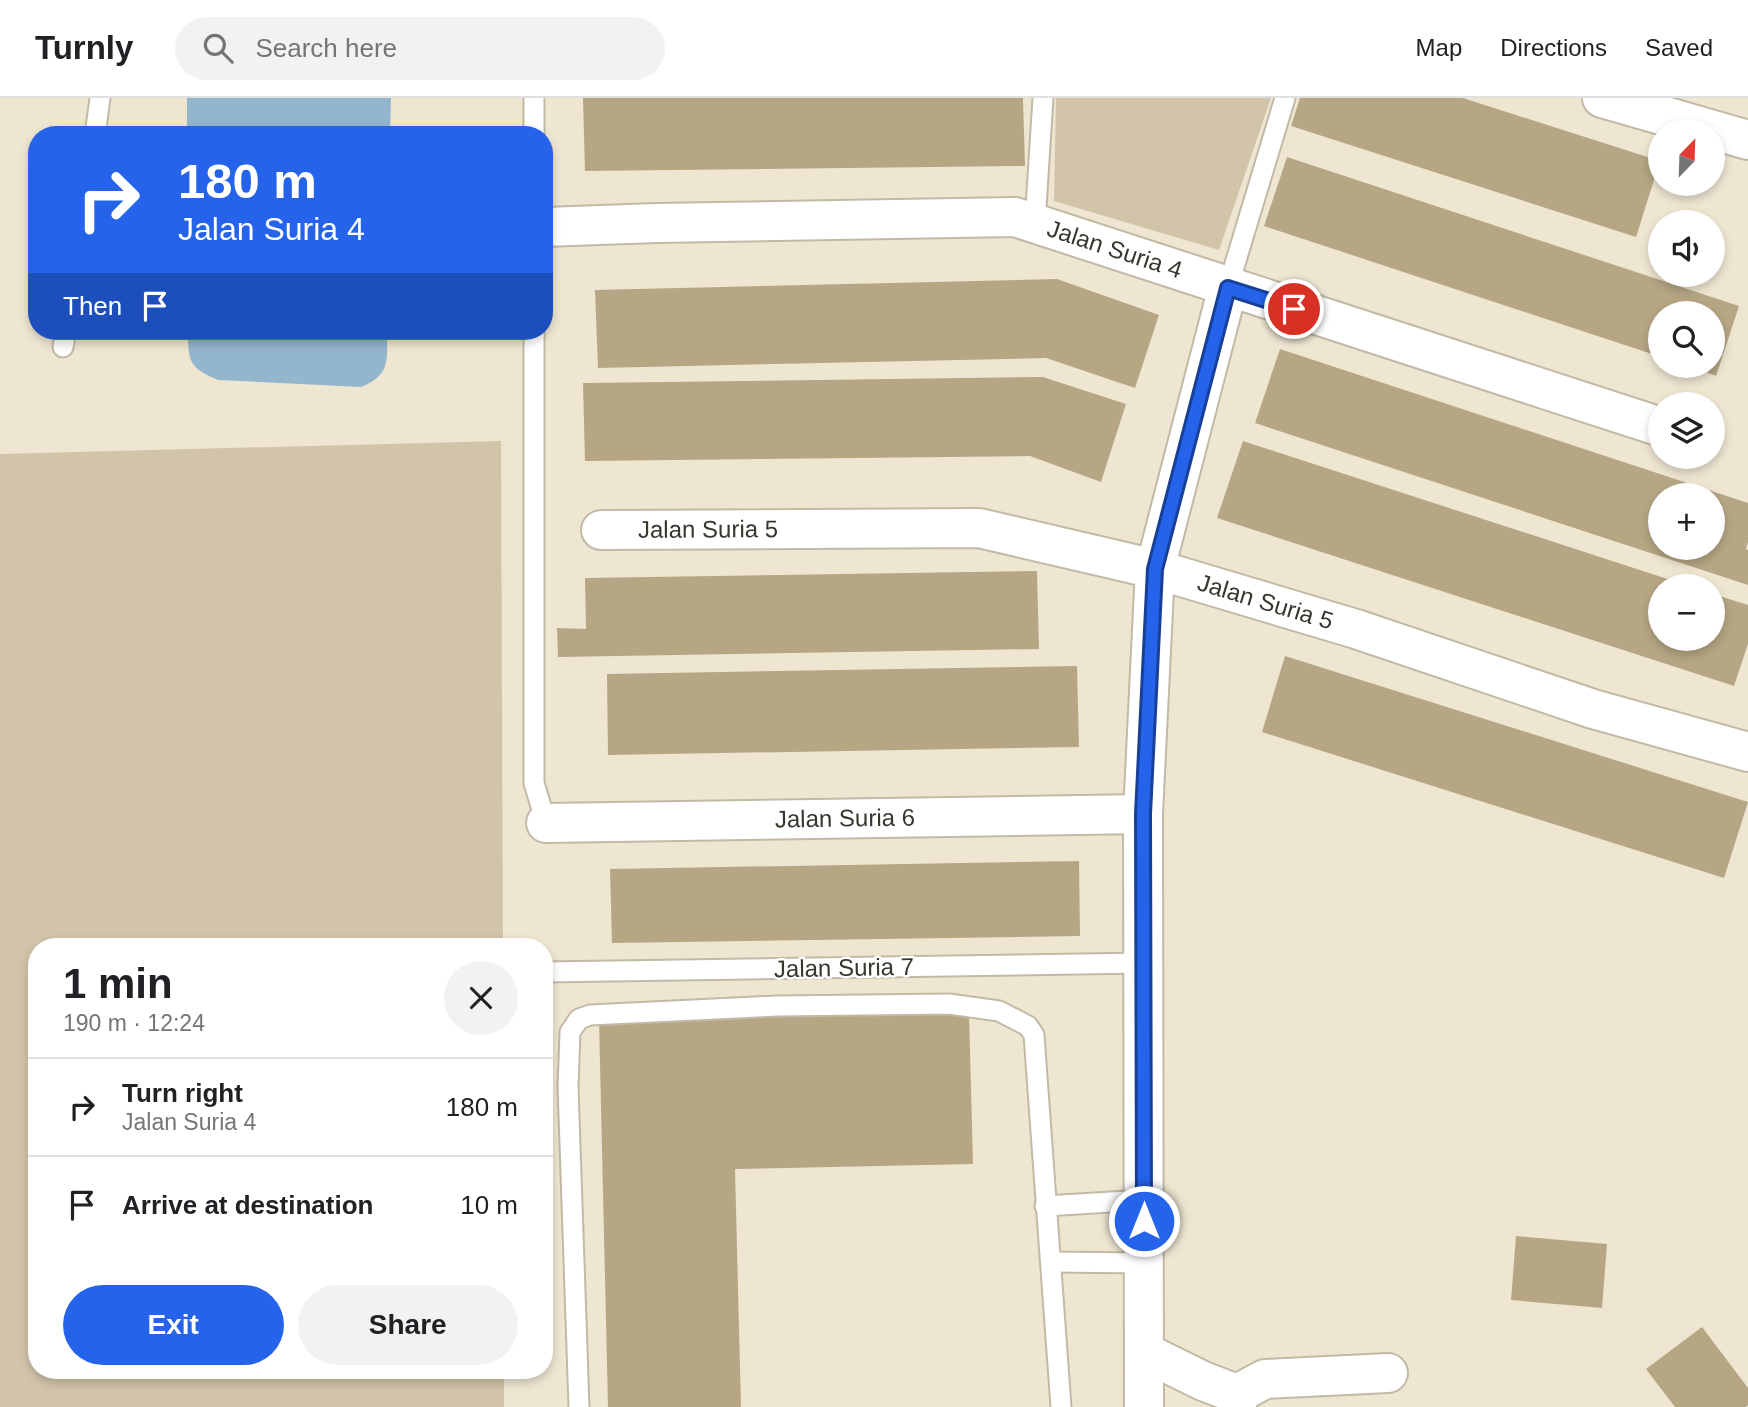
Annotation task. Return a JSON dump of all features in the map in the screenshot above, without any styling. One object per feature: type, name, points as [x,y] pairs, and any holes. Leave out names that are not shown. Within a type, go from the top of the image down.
[{"type":"street","points":[[1602,98],[1748,140]]},
{"type":"street","name":"Jalan Suria 4","points":[[553,227],[1015,217],[1648,423]]},
{"type":"street","points":[[1144,1407],[1143,814],[1155,569],[1228,288]]},
{"type":"street","name":"Jalan Suria 5","points":[[601,530],[979,528],[1155,569],[1356,629],[1594,709],[1748,752]]},
{"type":"street","name":"Jalan Suria 6","points":[[546,823],[1143,814]]},
{"type":"street","points":[[1144,1352],[1237,1401],[1265,1380],[1388,1373]]},
{"type":"lane","points":[[96,126],[100,98]]},
{"type":"lane","points":[[534,98],[534,126]]},
{"type":"lane","points":[[1035,223],[1042,98]]},
{"type":"lane","points":[[1228,288],[1285,98]]},
{"type":"lane","points":[[534,340],[534,783],[546,823]]},
{"type":"lane","name":"Jalan Suria 7","points":[[553,972],[1144,963]]},
{"type":"lane","points":[[579,1407],[575,1363],[568,1087],[570,1032],[579,1019],[590,1015],[777,1006],[949,1003],[999,1012],[1028,1026],[1034,1035],[1061,1407]]},
{"type":"lane","points":[[1045,1206],[1144,1200]]},
{"type":"lane","points":[[1051,1262],[1144,1263]]},
{"type":"shaded area","points":[[1056,98],[1271,98],[1219,250],[1054,201]]},
{"type":"shaded area","points":[[501,441],[503,938],[28,938],[28,1379],[504,1379],[504,1407],[0,1407],[0,454]]},
{"type":"water","points":[[187,98],[391,98],[390,126],[187,126]]},
{"type":"water","points":[[188,340],[387,340],[387,358],[382,372],[361,387],[218,380],[196,367],[189,350]]},
{"type":"building","points":[[583,98],[1023,98],[1025,166],[585,171]]},
{"type":"building","points":[[1300,98],[1463,98],[1648,157],[1649,196],[1636,237],[1291,126]]},
{"type":"building","points":[[1287,157],[1648,276],[1648,287],[1681,287],[1724,301],[1648,301],[1648,353],[1264,226]]},
{"type":"building","points":[[1057,279],[1159,315],[1135,388],[1046,358],[598,368],[595,290]]},
{"type":"building","points":[[1725,301],[1739,306],[1725,349]]},
{"type":"building","points":[[1280,349],[1687,483],[1648,483],[1648,552],[1255,423]]},
{"type":"building","points":[[1043,377],[1126,404],[1101,482],[1030,456],[585,461],[583,383]]},
{"type":"building","points":[[1243,441],[1652,574],[1648,574],[1648,651],[1725,651],[1725,598],[1748,605],[1748,644],[1734,686],[1217,518]]},
{"type":"building","points":[[1725,495],[1748,503],[1748,585],[1725,577],[1725,574],[1715,574],[1672,560],[1725,560]]},
{"type":"building","points":[[1037,571],[1039,649],[558,657],[557,628],[586,629],[585,578]]},
{"type":"building","points":[[1285,656],[1748,802],[1724,878],[1262,732]]},
{"type":"building","points":[[1077,666],[1079,747],[608,755],[607,674]]},
{"type":"building","points":[[1079,861],[1080,936],[612,943],[610,869]]},
{"type":"building","points":[[969,1013],[973,1164],[735,1169],[741,1407],[608,1407],[599,1020]]},
{"type":"building","points":[[1516,1236],[1607,1244],[1602,1308],[1511,1300]]},
{"type":"building","points":[[1702,1327],[1748,1388],[1746,1407],[1675,1407],[1646,1369]]},
{"type":"route","points":[[1144,1221],[1143,814],[1155,569],[1228,288],[1294,309]]}]
